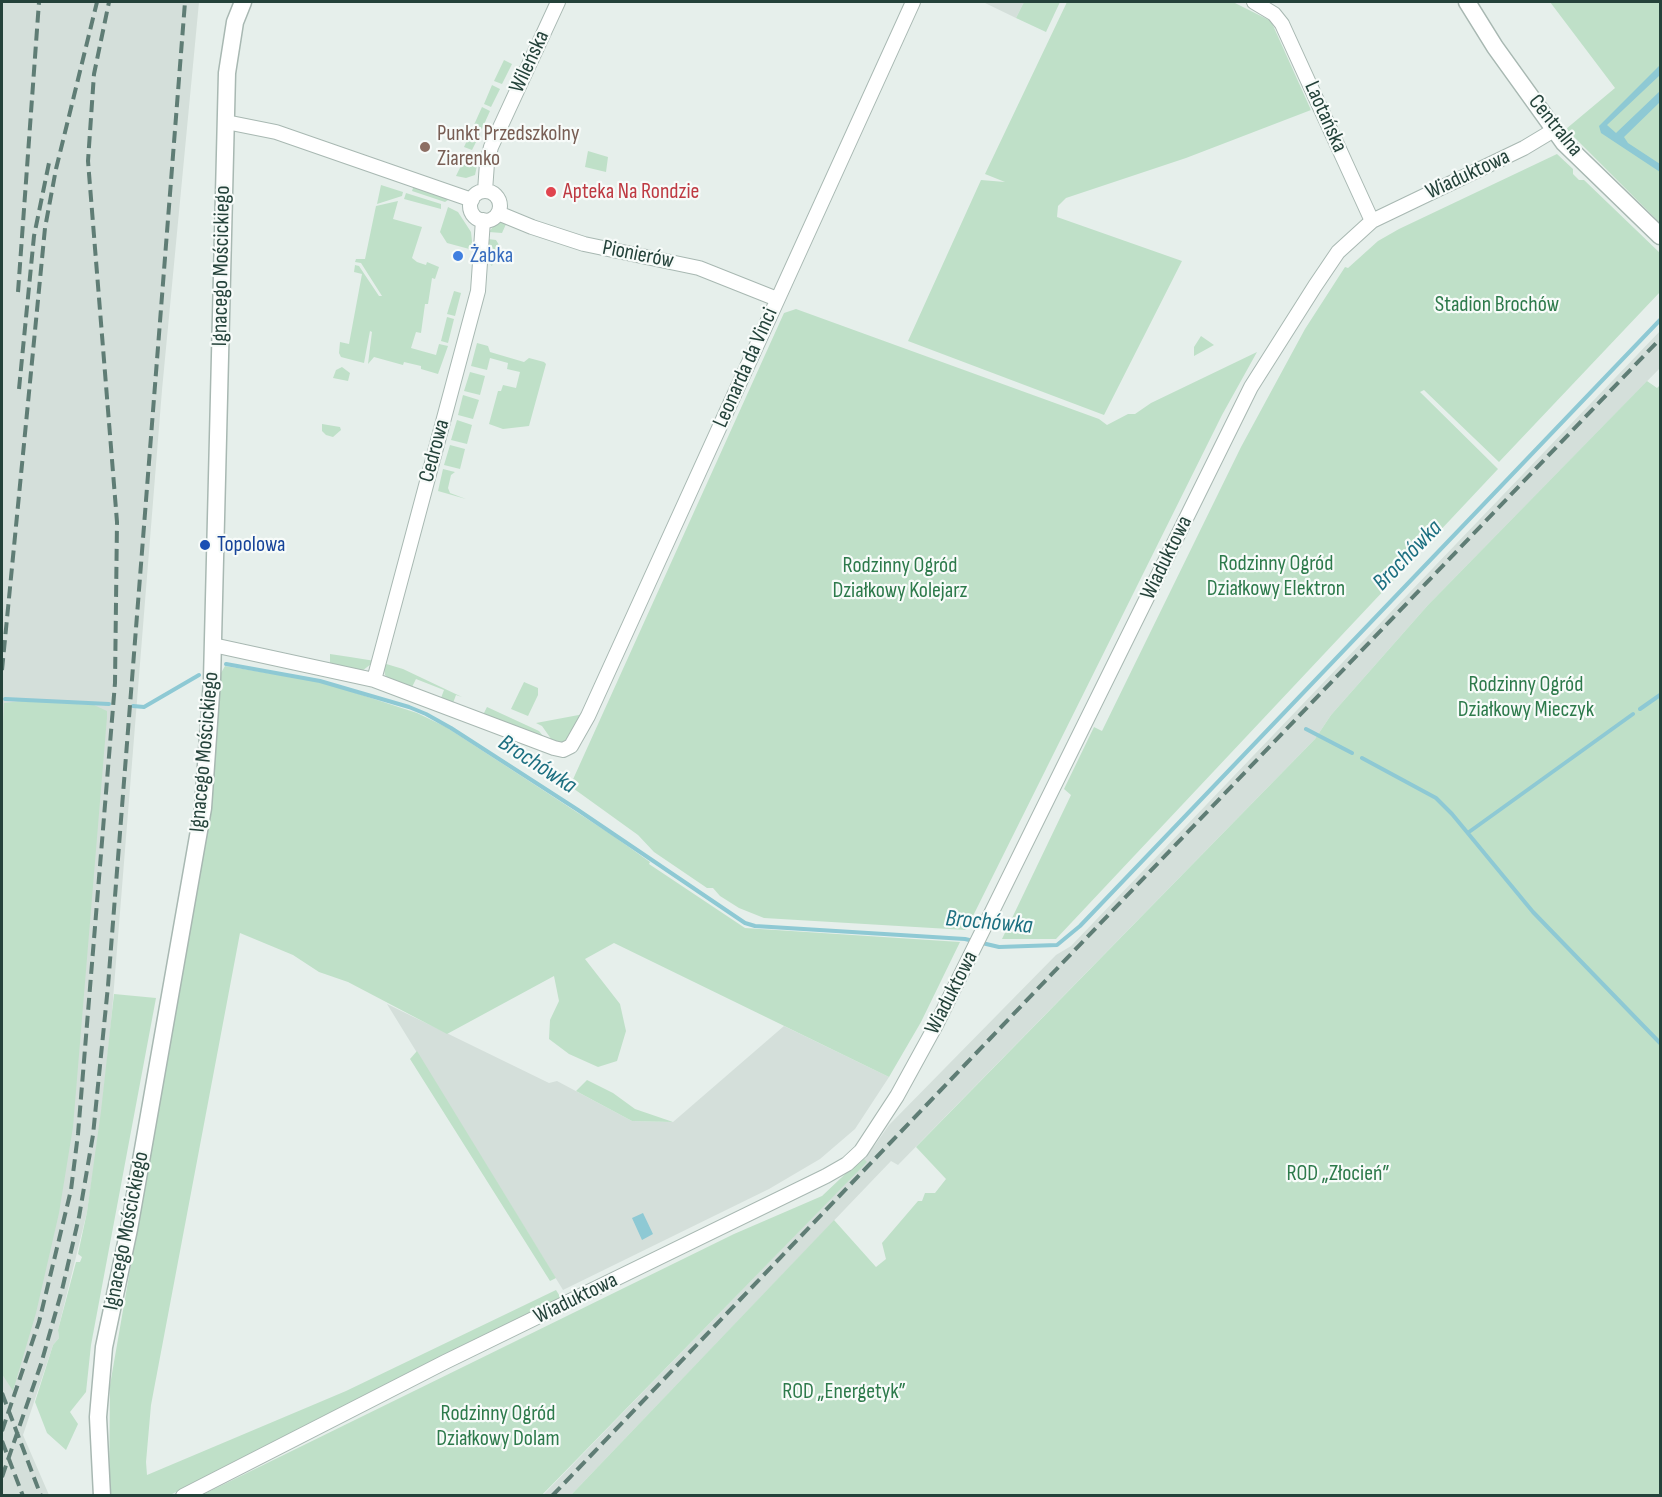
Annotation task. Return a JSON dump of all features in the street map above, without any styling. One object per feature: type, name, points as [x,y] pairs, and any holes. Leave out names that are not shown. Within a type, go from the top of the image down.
[{"type":"street","name":"Ignacego Mościckiego","points":[[102,1496],[98,1418],[100,1375],[129,1229],[202,808],[213,645],[227,73],[236,22],[243,2]]},
{"type":"street","name":"Wileńska","points":[[485,191],[487,163],[491,147],[558,2]]},
{"type":"street","name":"Leonarda da Vinci","points":[[374,680],[554,748],[569,748],[579,734],[913,2]]},
{"type":"street","name":"Laotańska","points":[[1254,2],[1274,14],[1282,24],[1371,221]]},
{"type":"street","name":"Centralna","points":[[1467,2],[1483,29],[1554,130],[1581,160],[1660,236]]},
{"type":"street","points":[[226,122],[276,132],[472,200]]},
{"type":"street","name":"Wiaduktowa","points":[[183,1496],[445,1362],[670,1254],[847,1164],[861,1151],[897,1096],[978,942],[1251,387],[1338,252],[1358,230],[1371,221],[1524,148],[1554,130]]},
{"type":"street","points":[[485,191],[498,200],[498,213],[492,219],[483,220],[474,215],[471,207],[476,195],[485,191]]},
{"type":"street","name":"Pionierów","points":[[498,213],[584,244],[699,268],[777,299]]},
{"type":"street","name":"Cedrowa","points":[[374,680],[477,297],[481,279],[483,220]]},
{"type":"street","points":[[213,645],[374,680]]},
{"type":"shaded area","points":[[2,2],[199,2],[162,390],[111,1024],[100,1126],[87,1212],[58,1330],[59,1338],[53,1345],[23,1435],[49,1495],[2,1496]]},
{"type":"shaded area","points":[[983,2],[1024,2],[1016,18]]},
{"type":"shaded area","points":[[1660,331],[1660,368],[1428,605],[1331,715],[1315,739],[898,1165],[891,1161],[571,1495],[542,1496],[866,1162],[860,1160],[875,1145],[889,1125],[1056,955],[1071,946]]},
{"type":"shaded area","points":[[387,1004],[549,1083],[557,1081],[632,1121],[673,1122],[784,1026],[889,1077],[855,1129],[820,1159],[769,1189],[563,1290]]},
{"type":"green space","points":[[1024,2],[1060,2],[1046,32],[1016,18]]},
{"type":"green space","points":[[1067,2],[1233,2],[1271,21],[1311,110],[1186,158],[1066,198],[1058,206],[1057,217],[1182,261],[1104,415],[908,341],[981,180],[1005,182],[985,174]]},
{"type":"green space","points":[[1550,2],[1660,2],[1660,223],[1566,129],[1615,88]]},
{"type":"green space","points":[[504,60],[512,64],[502,84],[494,81]]},
{"type":"green space","points":[[492,85],[500,89],[491,107],[484,104]]},
{"type":"green space","points":[[482,107],[490,111],[481,131],[473,127]]},
{"type":"green space","points":[[472,130],[480,134],[472,150],[464,147]]},
{"type":"green space","points":[[588,151],[608,157],[606,172],[585,167]]},
{"type":"green space","points":[[467,153],[478,161],[475,175],[466,178],[456,176]]},
{"type":"green space","points":[[1557,154],[1573,169],[1573,174],[1579,180],[1584,180],[1660,253],[1660,292],[1499,462],[1424,390],[1420,392],[1498,469],[1056,939],[1002,939],[1071,795],[1064,789],[1094,727],[1102,731],[1241,447],[1305,329],[1345,267],[1348,268],[1378,241],[1399,229]]},
{"type":"green space","points":[[381,185],[403,192],[402,196],[377,204]]},
{"type":"green space","points":[[414,185],[451,198],[445,202],[412,191]]},
{"type":"green space","points":[[406,193],[441,204],[441,209],[404,199]]},
{"type":"green space","points":[[398,201],[393,219],[422,227],[412,258],[426,265],[427,262],[439,267],[435,279],[432,278],[421,333],[416,332],[411,348],[436,355],[439,344],[448,346],[438,374],[421,369],[421,366],[404,362],[403,365],[374,357],[368,364],[372,332],[370,331],[364,363],[341,357],[339,353],[340,342],[349,344],[362,274],[354,272],[355,265],[359,266],[379,296],[382,296],[361,263],[355,262],[356,259],[365,259],[376,206]]},
{"type":"green space","points":[[448,207],[458,212],[471,232],[473,250],[447,243],[440,232]]},
{"type":"green space","points":[[498,220],[507,222],[502,233],[489,232]]},
{"type":"green space","points":[[488,239],[496,240],[499,245],[492,266],[486,260]]},
{"type":"green space","points":[[454,291],[461,293],[455,316],[447,314]]},
{"type":"green space","name":"Rodzinny Ogród Działkowy Kolejarz","points":[[796,309],[1099,419],[1107,425],[1128,414],[1135,414],[1151,403],[1257,352],[1222,415],[966,930],[764,918],[739,908],[720,896],[713,888],[707,888],[654,852],[638,835],[570,786],[784,313]]},
{"type":"green space","points":[[447,317],[454,319],[448,343],[441,341]]},
{"type":"green space","points":[[1201,336],[1214,345],[1194,356],[1194,347]]},
{"type":"green space","points":[[477,343],[488,346],[490,352],[524,362],[529,358],[546,364],[529,426],[503,429],[489,424],[498,391],[501,391],[503,385],[516,388],[520,372],[507,369],[508,363],[490,358],[487,370],[471,366]]},
{"type":"green space","points":[[342,367],[350,373],[348,381],[333,378],[336,370]]},
{"type":"green space","points":[[470,372],[485,376],[480,395],[464,391]]},
{"type":"green space","name":"ROD „Złocień”","points":[[1647,381],[1657,388],[1660,385],[1660,1495],[571,1495],[834,1220],[876,1267],[886,1259],[882,1243],[918,1201],[922,1201],[925,1193],[935,1193],[946,1179],[916,1147],[1315,739],[1331,715],[1428,605]]},
{"type":"green space","points":[[463,395],[479,400],[473,419],[458,415]]},
{"type":"green space","points":[[457,420],[472,425],[467,444],[451,440]]},
{"type":"green space","points":[[322,424],[340,427],[341,430],[333,437],[326,435],[322,431]]},
{"type":"green space","points":[[450,445],[465,449],[460,469],[444,465]]},
{"type":"green space","points":[[443,469],[455,472],[451,475],[448,488],[450,493],[466,499],[438,491]]},
{"type":"green space","points":[[330,654],[375,661],[362,671],[330,663]]},
{"type":"green space","points":[[383,663],[403,669],[462,697],[456,695],[453,703],[441,698],[444,690],[416,679],[412,687],[389,679],[385,675]]},
{"type":"green space","points":[[225,666],[322,682],[417,713],[446,727],[612,835],[650,862],[649,864],[745,928],[960,942],[921,1022],[889,1077],[614,943],[585,959],[620,1004],[626,1031],[617,1061],[598,1067],[569,1054],[549,1039],[550,1020],[559,1001],[554,976],[447,1034],[348,982],[319,972],[293,955],[240,933],[151,1405],[147,1475],[346,1391],[556,1290],[561,1298],[587,1285],[588,1289],[170,1495],[109,1496],[110,1385],[210,809],[221,673]]},
{"type":"green space","points":[[524,682],[538,688],[538,695],[528,716],[511,709]]},
{"type":"green space","points":[[22,701],[94,705],[107,711],[107,717],[73,1127],[59,1213],[36,1313],[13,1391],[2,1374],[2,742],[4,703]]},
{"type":"green space","points":[[487,707],[539,731],[547,741],[483,715]]},
{"type":"green space","points":[[584,714],[564,744],[554,743],[542,726],[536,723]]},
{"type":"green space","points":[[114,994],[156,998],[91,1345],[86,1392],[70,1412],[78,1424],[66,1450],[47,1433],[35,1402],[53,1345],[59,1338],[58,1330],[76,1262],[80,1262],[82,1257],[78,1254],[87,1212],[101,1111]]},
{"type":"green space","points":[[417,1051],[556,1278],[550,1281],[410,1059]]},
{"type":"green space","points":[[587,1080],[613,1093],[635,1109],[673,1122],[632,1121],[576,1091]]},
{"type":"green space","name":"Rodzinny Ogród Działkowy Dolam","points":[[864,1159],[867,1162],[542,1495],[200,1496],[734,1234],[822,1196],[860,1160]]},
{"type":"water","points":[[1660,65],[1660,75],[1607,125],[1616,133],[1660,91],[1660,102],[1624,137],[1628,143],[1660,164],[1660,172],[1601,133],[1599,126]]},
{"type":"water","points":[[643,1213],[653,1234],[642,1240],[632,1218]]},
{"type":"waterway","name":"Brochówka","points":[[226,664],[320,681],[426,714],[578,810],[745,923],[755,926],[965,939],[999,947],[1057,945],[1080,926],[1660,320]]},
{"type":"waterway","name":"Brochówka","points":[[133,706],[144,707],[199,675]]},
{"type":"waterway","points":[[1640,709],[1660,695]]},
{"type":"waterway","name":"Brochówka","points":[[5,699],[109,704]]},
{"type":"waterway","points":[[1469,832],[1633,714]]},
{"type":"waterway","points":[[1306,729],[1352,753]]},
{"type":"waterway","points":[[1362,758],[1436,798],[1452,814],[1533,912],[1660,1043]]},
{"type":"railway","points":[[18,292],[39,2]]},
{"type":"railway","points":[[2,670],[45,228],[56,169],[97,2]]},
{"type":"railway","points":[[2,1431],[39,1322],[71,1190],[78,1134],[115,683],[117,522],[88,161],[94,74],[109,2]]},
{"type":"railway","points":[[2,1477],[41,1364],[62,1290],[79,1217],[93,1135],[108,986],[185,2]]},
{"type":"railway","points":[[19,389],[34,236],[50,158]]},
{"type":"railway","points":[[552,1496],[1660,339]]},
{"type":"railway","points":[[2,1393],[41,1496]]},
{"type":"railway","points":[[2,1441],[23,1496]]},
{"type":"place","name":"Punkt Przedszkolny Ziarenko","points":[[425,147]]},
{"type":"place","name":"Apteka Na Rondzie","points":[[551,192]]},
{"type":"place","name":"Żabka","points":[[458,256]]},
{"type":"place","name":"Topolowa","points":[[205,545]]},
{"type":"park label","name":"Stadion Brochów","points":[[1497,305]]},
{"type":"park label","name":"Rodzinny Ogród Działkowy Elektron","points":[[1276,576]]},
{"type":"park label","name":"Rodzinny Ogród Działkowy Mieczyk","points":[[1526,698]]},
{"type":"park label","name":"ROD „Energetyk”","points":[[844,1392]]}]
